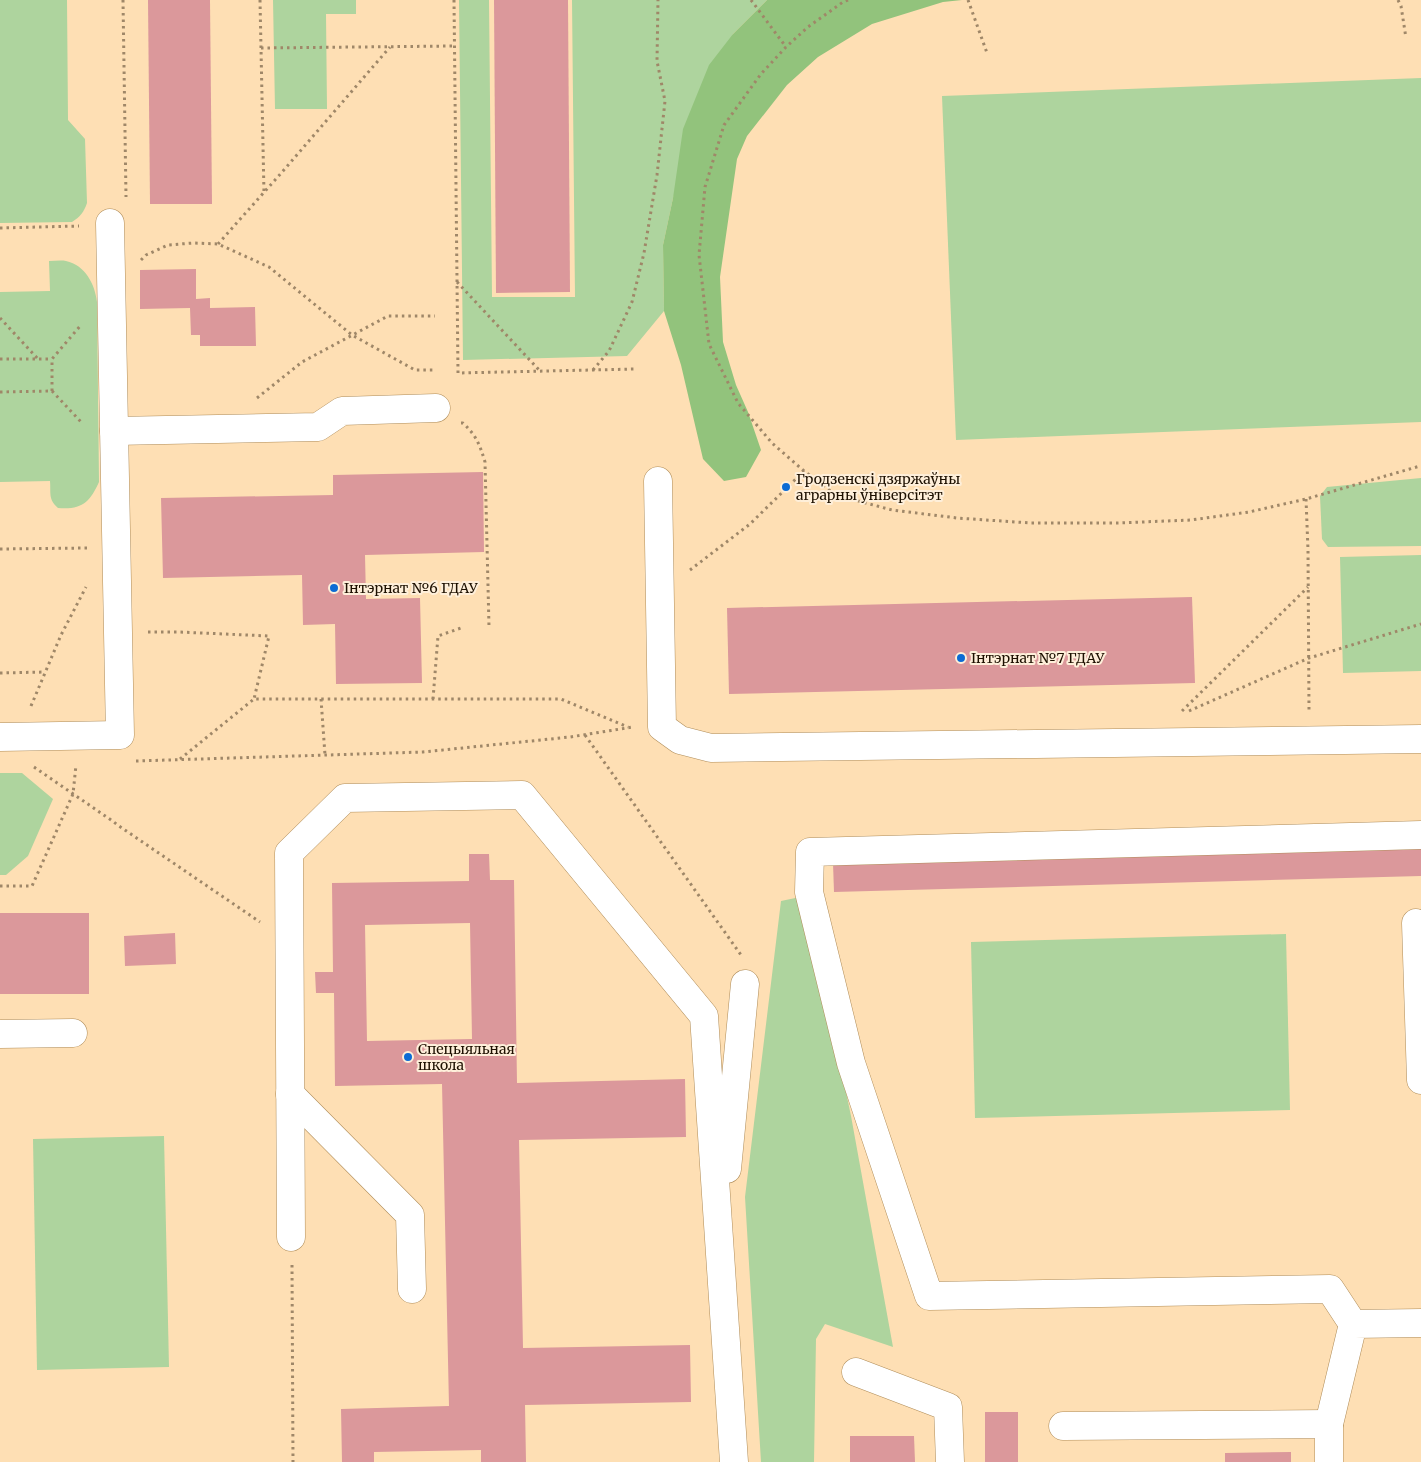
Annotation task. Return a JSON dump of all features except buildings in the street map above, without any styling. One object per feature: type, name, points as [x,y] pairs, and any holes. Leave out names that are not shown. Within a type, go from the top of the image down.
[{"type":"lane","points":[[9,737],[120,735],[110,223]]},
{"type":"lane","points":[[114,431],[318,427],[342,411],[445,416]]},
{"type":"lane","points":[[658,481],[662,727],[680,740],[711,748],[1421,739]]},
{"type":"lane","points":[[291,1237],[289,853],[345,798],[522,795],[704,1016],[734,1462]]},
{"type":"lane","points":[[1329,1462],[1329,1424],[1353,1324],[1330,1289],[929,1296],[850,1063],[809,892],[810,852],[1421,835]]},
{"type":"lane","points":[[1416,923],[1421,1080]]},
{"type":"lane","points":[[720,1251],[745,984]]},
{"type":"lane","points":[[0,1034],[74,1033]]},
{"type":"lane","points":[[290,1094],[410,1215],[412,1289]]},
{"type":"lane","points":[[1353,1324],[1421,1323]]},
{"type":"lane","points":[[856,1372],[948,1407],[950,1462]]},
{"type":"lane","points":[[1063,1426],[1329,1424]]},
{"type":"path","points":[[260,0],[264,194]]},
{"type":"path","points":[[454,0],[458,374],[636,369]]},
{"type":"path","points":[[593,370],[609,351],[632,302],[644,253],[657,176],[664,101],[658,61],[658,0]]},
{"type":"path","points":[[750,0],[786,47]]},
{"type":"path","points":[[848,0],[808,27],[786,47],[761,74],[724,124],[705,187],[698,255],[709,344],[738,403],[772,443],[804,471],[836,495],[892,510],[957,518],[1031,523],[1117,523],[1191,520],[1249,512],[1306,499],[1420,466]]},
{"type":"path","points":[[968,0],[987,53]]},
{"type":"path","points":[[1398,0],[1401,6],[1406,38]]},
{"type":"path","points":[[261,48],[454,46]]},
{"type":"path","points":[[218,244],[264,194],[390,47]]},
{"type":"path","points":[[0,228],[71,227],[110,223]]},
{"type":"path","points":[[111,292],[146,255],[154,251],[168,245],[218,244],[269,267],[352,335],[415,370],[435,370]]},
{"type":"path","points":[[457,282],[540,372]]},
{"type":"path","points":[[220,428],[302,362],[388,316],[435,316]]},
{"type":"path","points":[[0,318],[38,359]]},
{"type":"path","points":[[0,359],[52,358],[52,391],[0,392]]},
{"type":"path","points":[[445,416],[463,423],[472,431],[480,446],[485,462],[489,627]]},
{"type":"path","points":[[660,593],[750,524],[804,471]]},
{"type":"path","points":[[1306,499],[1309,720]]},
{"type":"path","points":[[0,549],[96,548]]},
{"type":"path","points":[[9,737],[45,672],[61,635],[88,582]]},
{"type":"path","points":[[1308,586],[1178,715],[1309,658],[1421,624]]},
{"type":"path","points":[[141,627],[149,633],[180,632],[269,636],[254,699],[179,760]]},
{"type":"path","points":[[433,699],[438,636],[461,628]]},
{"type":"path","points":[[0,673],[45,672]]},
{"type":"path","points":[[254,699],[562,699],[628,728]]},
{"type":"path","points":[[321,699],[325,755]]},
{"type":"path","points":[[135,761],[423,752],[585,735],[628,728],[662,727]]},
{"type":"path","points":[[585,735],[745,961],[745,984]]},
{"type":"path","points":[[0,886],[32,886],[73,794],[77,763],[67,763]]},
{"type":"path","points":[[38,764],[29,764],[289,942]]},
{"type":"path","points":[[291,1237],[293,1462]]},
{"type":"green space","points":[[0,0],[67,0],[68,120],[85,139],[87,203],[85,209],[72,222],[0,223]]},
{"type":"green space","points":[[273,0],[356,0],[356,14],[326,14],[327,109],[275,109]]},
{"type":"green space","points":[[459,0],[489,0],[492,297],[575,297],[572,0],[767,0],[733,34],[673,198],[663,245],[664,311],[627,356],[463,360]]},
{"type":"green space","points":[[767,0],[962,0],[943,2],[872,24],[818,57],[787,85],[747,136],[737,159],[720,277],[723,342],[736,385],[748,412],[761,450],[746,477],[724,481],[703,459],[681,365],[664,311],[663,245],[673,198],[683,129],[709,65],[733,34]]},
{"type":"green space","points":[[1421,78],[1421,422],[956,440],[942,96]]},
{"type":"green space","points":[[49,261],[73,263],[84,271],[94,289],[97,302],[99,482],[88,500],[73,508],[58,508],[51,496],[50,481],[0,482],[0,292],[50,291]]},
{"type":"green space","points":[[1421,478],[1421,546],[1328,547],[1322,539],[1320,496],[1327,487]]},
{"type":"green space","points":[[1421,555],[1421,671],[1343,673],[1340,557]]},
{"type":"green space","points":[[0,773],[22,773],[53,799],[28,856],[6,875],[0,875]]},
{"type":"green space","points":[[805,896],[851,1116],[893,1347],[825,1324],[816,1339],[814,1462],[761,1462],[745,1197],[781,901]]},
{"type":"green space","points":[[1286,934],[1290,1110],[975,1118],[971,942]]},
{"type":"green space","points":[[164,1136],[169,1367],[37,1370],[33,1139]]},
{"type":"place","name":"Гродзенскі дзяржаўны аграрны ўніверсітэт","points":[[786,487]]},
{"type":"place","name":"Інтэрнат №6 ГДАУ","points":[[334,588]]},
{"type":"place","name":"Інтэрнат №7 ГДАУ","points":[[961,658]]},
{"type":"place","name":"Спецыяльная школа","points":[[408,1057]]}]
